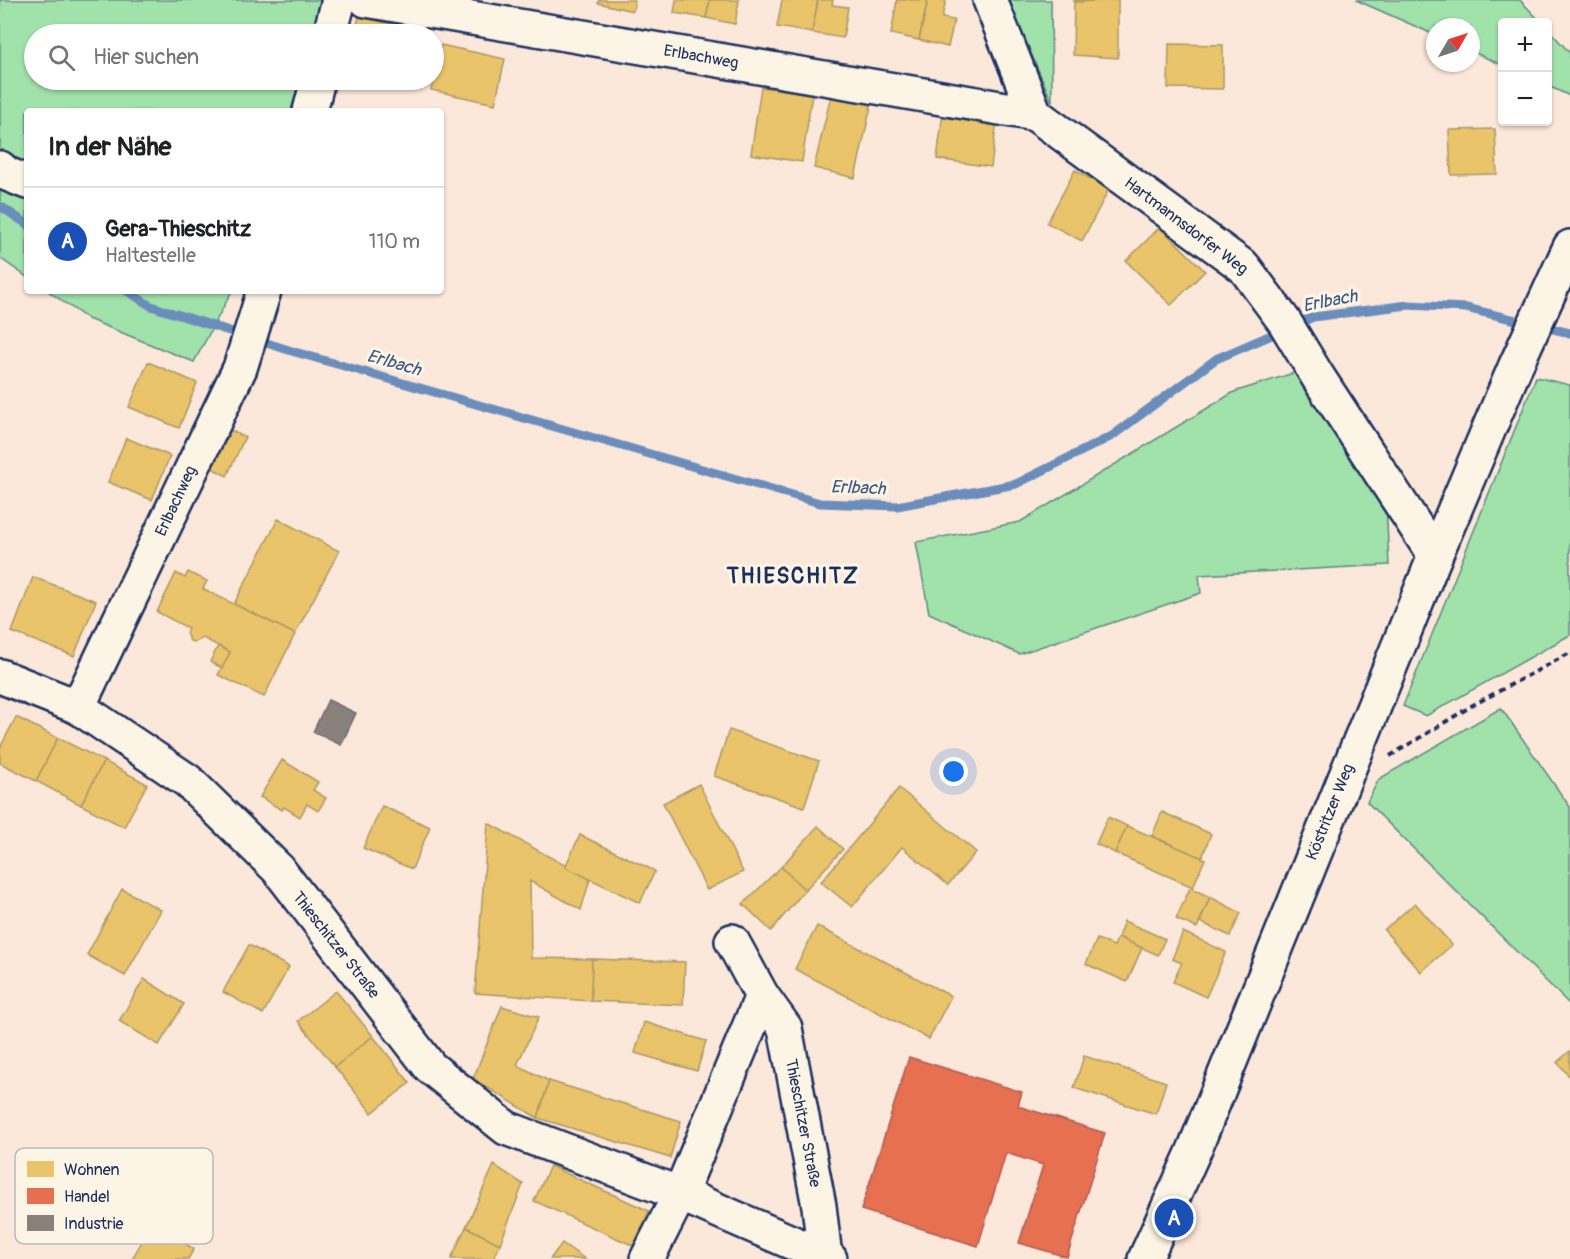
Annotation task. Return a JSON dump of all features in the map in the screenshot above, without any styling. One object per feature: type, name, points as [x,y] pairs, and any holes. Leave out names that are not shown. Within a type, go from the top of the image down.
[{"type":"street","points":[[333,24],[339,0]]},
{"type":"street","name":"Erlbachweg","points":[[366,0],[1035,114]]},
{"type":"street","points":[[990,0],[1035,114]]},
{"type":"street","points":[[311,108],[315,90]]},
{"type":"street","name":"Hartmannsdorfer Weg","points":[[1035,114],[1244,267],[1284,321],[1317,377],[1435,556]]},
{"type":"street","points":[[0,168],[7,174],[24,181]]},
{"type":"street","name":"Köstritzer Weg","points":[[1145,1259],[1193,1153],[1435,556],[1516,365],[1570,247]]},
{"type":"street","name":"Erlbachweg","points":[[78,707],[240,368],[256,304]]},
{"type":"street","name":"Thieschitzer Straße","points":[[0,676],[78,707],[188,781],[278,869],[430,1067],[506,1128],[680,1194],[827,1258]]},
{"type":"street","name":"Thieschitzer Straße","points":[[732,941],[762,996],[785,1028],[827,1258]]},
{"type":"street","points":[[647,1259],[680,1194],[762,996]]},
{"type":"path","points":[[1382,761],[1473,705],[1570,653]]},
{"type":"green space","points":[[0,0],[322,0],[316,24],[24,24],[24,90],[297,90],[292,108],[24,108],[24,275],[0,258]]},
{"type":"green space","points":[[1008,0],[1051,0],[1052,102]]},
{"type":"green space","points":[[1356,0],[1520,0],[1537,18],[1498,18],[1498,63],[1480,55],[1480,18],[1426,18],[1426,31]]},
{"type":"green space","points":[[1552,33],[1570,53],[1570,96],[1552,88]]},
{"type":"green space","points":[[52,294],[230,294],[194,362],[88,319]]},
{"type":"green space","points":[[1300,371],[1386,500],[1389,565],[1199,575],[1201,593],[1019,654],[929,613],[916,542],[1020,522],[1234,392]]},
{"type":"green space","points":[[1536,377],[1570,385],[1570,635],[1426,716],[1403,706]]},
{"type":"green space","points":[[1501,708],[1570,807],[1570,1005],[1367,802],[1379,779]]},
{"type":"building: Wohnen","points":[[599,0],[635,0],[633,11],[598,3]]},
{"type":"building: Wohnen","points":[[676,0],[710,0],[706,18],[674,13]]},
{"type":"building: Wohnen","points":[[710,0],[739,0],[735,24],[706,18]]},
{"type":"building: Wohnen","points":[[782,0],[818,0],[812,33],[777,27]]},
{"type":"building: Wohnen","points":[[818,0],[833,0],[832,5],[848,7],[843,38],[812,33]]},
{"type":"building: Wohnen","points":[[897,0],[928,0],[919,40],[891,34]]},
{"type":"building: Wohnen","points":[[928,0],[946,0],[942,18],[954,20],[948,47],[919,40]]},
{"type":"building: Wohnen","points":[[1074,0],[1117,0],[1074,2]]},
{"type":"building: Wohnen","points":[[1118,0],[1118,58],[1073,55],[1074,2]]},
{"type":"building: Wohnen","points":[[359,16],[391,24],[357,24]]},
{"type":"building: Wohnen","points":[[1169,44],[1223,45],[1223,89],[1168,88]]},
{"type":"building: Wohnen","points":[[444,46],[505,59],[495,104],[431,90],[444,90]]},
{"type":"building: Wohnen","points":[[761,87],[812,94],[802,162],[751,154]]},
{"type":"building: Wohnen","points":[[832,91],[872,101],[855,178],[814,168]]},
{"type":"building: Wohnen","points":[[943,112],[997,119],[991,167],[937,159]]},
{"type":"building: Wohnen","points":[[1495,129],[1497,174],[1451,175],[1449,130]]},
{"type":"building: Wohnen","points":[[1075,170],[1109,189],[1082,241],[1047,223]]},
{"type":"building: Wohnen","points":[[1160,227],[1205,271],[1171,305],[1126,261]]},
{"type":"building: Wohnen","points":[[148,362],[197,383],[179,428],[129,407]]},
{"type":"building: Wohnen","points":[[222,426],[245,437],[227,476],[204,464]]},
{"type":"building: Wohnen","points":[[126,438],[170,456],[152,500],[108,482]]},
{"type":"building: Wohnen","points":[[278,519],[339,551],[295,634],[234,604]]},
{"type":"building: Wohnen","points":[[188,572],[207,581],[203,589],[295,634],[264,697],[218,675],[230,652],[203,638],[195,642],[190,641],[186,633],[188,628],[157,612],[176,573],[185,578]]},
{"type":"building: Wohnen","points":[[33,577],[96,601],[74,656],[12,632]]},
{"type":"building: Wohnen","points":[[218,646],[230,652],[222,668],[210,662]]},
{"type":"building: Wohnen","points":[[16,717],[58,738],[36,781],[0,763],[0,748]]},
{"type":"building: Wohnen","points":[[729,730],[819,761],[804,807],[714,776]]},
{"type":"building: Wohnen","points":[[58,738],[104,761],[81,805],[36,781]]},
{"type":"building: Wohnen","points":[[282,760],[318,782],[313,790],[326,798],[318,811],[307,804],[300,817],[260,797]]},
{"type":"building: Wohnen","points":[[104,761],[147,784],[124,827],[81,805]]},
{"type":"building: Wohnen","points":[[699,784],[743,872],[707,890],[663,803]]},
{"type":"building: Wohnen","points":[[899,788],[976,852],[948,885],[902,847],[852,907],[821,882]]},
{"type":"building: Wohnen","points":[[382,806],[430,827],[412,869],[363,848]]},
{"type":"building: Wohnen","points":[[1162,812],[1211,834],[1202,858],[1152,836]]},
{"type":"building: Wohnen","points":[[1108,817],[1127,826],[1115,853],[1096,844]]},
{"type":"building: Wohnen","points":[[488,823],[590,879],[581,910],[530,881],[531,958],[592,959],[591,1001],[475,993]]},
{"type":"building: Wohnen","points":[[818,826],[843,849],[805,890],[781,867]]},
{"type":"building: Wohnen","points":[[1127,826],[1205,859],[1193,887],[1115,853]]},
{"type":"building: Wohnen","points":[[580,835],[655,871],[640,903],[565,867]]},
{"type":"building: Wohnen","points":[[781,867],[805,890],[771,931],[743,904]]},
{"type":"building: Wohnen","points":[[1190,888],[1210,897],[1197,928],[1176,919]]},
{"type":"building: Wohnen","points":[[122,889],[161,910],[125,976],[87,955]]},
{"type":"building: Wohnen","points":[[1210,897],[1241,913],[1230,936],[1200,922]]},
{"type":"building: Wohnen","points":[[1415,903],[1452,945],[1421,972],[1384,930]]},
{"type":"building: Wohnen","points":[[1124,921],[1165,939],[1158,955],[1118,937]]},
{"type":"building: Wohnen","points":[[817,926],[951,996],[929,1039],[795,969]]},
{"type":"building: Wohnen","points":[[1183,932],[1226,952],[1206,997],[1173,982],[1182,963],[1172,959]]},
{"type":"building: Wohnen","points":[[1118,937],[1142,948],[1127,982],[1086,964],[1097,939],[1114,946]]},
{"type":"building: Wohnen","points":[[249,945],[289,967],[263,1014],[223,992]]},
{"type":"building: Wohnen","points":[[592,959],[685,962],[683,1005],[591,1001]]},
{"type":"building: Wohnen","points":[[144,979],[184,1004],[159,1045],[119,1021]]},
{"type":"building: Wohnen","points":[[336,991],[373,1036],[335,1067],[298,1021]]},
{"type":"building: Wohnen","points":[[502,1006],[539,1017],[517,1065],[549,1081],[538,1118],[473,1079]]},
{"type":"building: Wohnen","points":[[644,1022],[706,1041],[697,1071],[635,1053]]},
{"type":"building: Wohnen","points":[[373,1036],[410,1083],[372,1113],[335,1067]]},
{"type":"building: Wohnen","points":[[1570,1051],[1570,1077],[1557,1062]]},
{"type":"building: Wohnen","points":[[1084,1056],[1166,1082],[1156,1114],[1074,1088]]},
{"type":"building: Wohnen","points":[[549,1081],[681,1121],[670,1158],[538,1118]]},
{"type":"building: Wohnen","points":[[494,1165],[523,1184],[500,1244],[466,1227]]},
{"type":"building: Wohnen","points":[[550,1166],[649,1211],[634,1246],[534,1201]]},
{"type":"building: Wohnen","points":[[466,1227],[500,1244],[493,1259],[451,1259]]},
{"type":"building: Wohnen","points":[[562,1243],[585,1259],[550,1259]]},
{"type":"building: Wohnen","points":[[141,1244],[186,1244],[194,1249],[188,1259],[132,1259]]},
{"type":"building: Handel","points":[[909,1057],[1022,1092],[1018,1106],[1105,1133],[1067,1257],[1019,1243],[1043,1165],[1006,1153],[978,1246],[861,1210]]},
{"type":"building: Industrie","points":[[328,700],[356,713],[341,745],[313,732]]},
{"type":"waterway","name":"Erlbach","points":[[0,206],[24,222]]},
{"type":"waterway","name":"Erlbach","points":[[132,294],[151,306],[295,352],[820,503],[897,506],[1016,484],[1112,436],[1216,359],[1313,317],[1408,305],[1466,308],[1570,333]]},
{"type":"place","name":"Gera-Thieschitz","points":[[1174,1218]]},
{"type":"district","name":"THIESCHITZ","points":[[793,576]]}]
